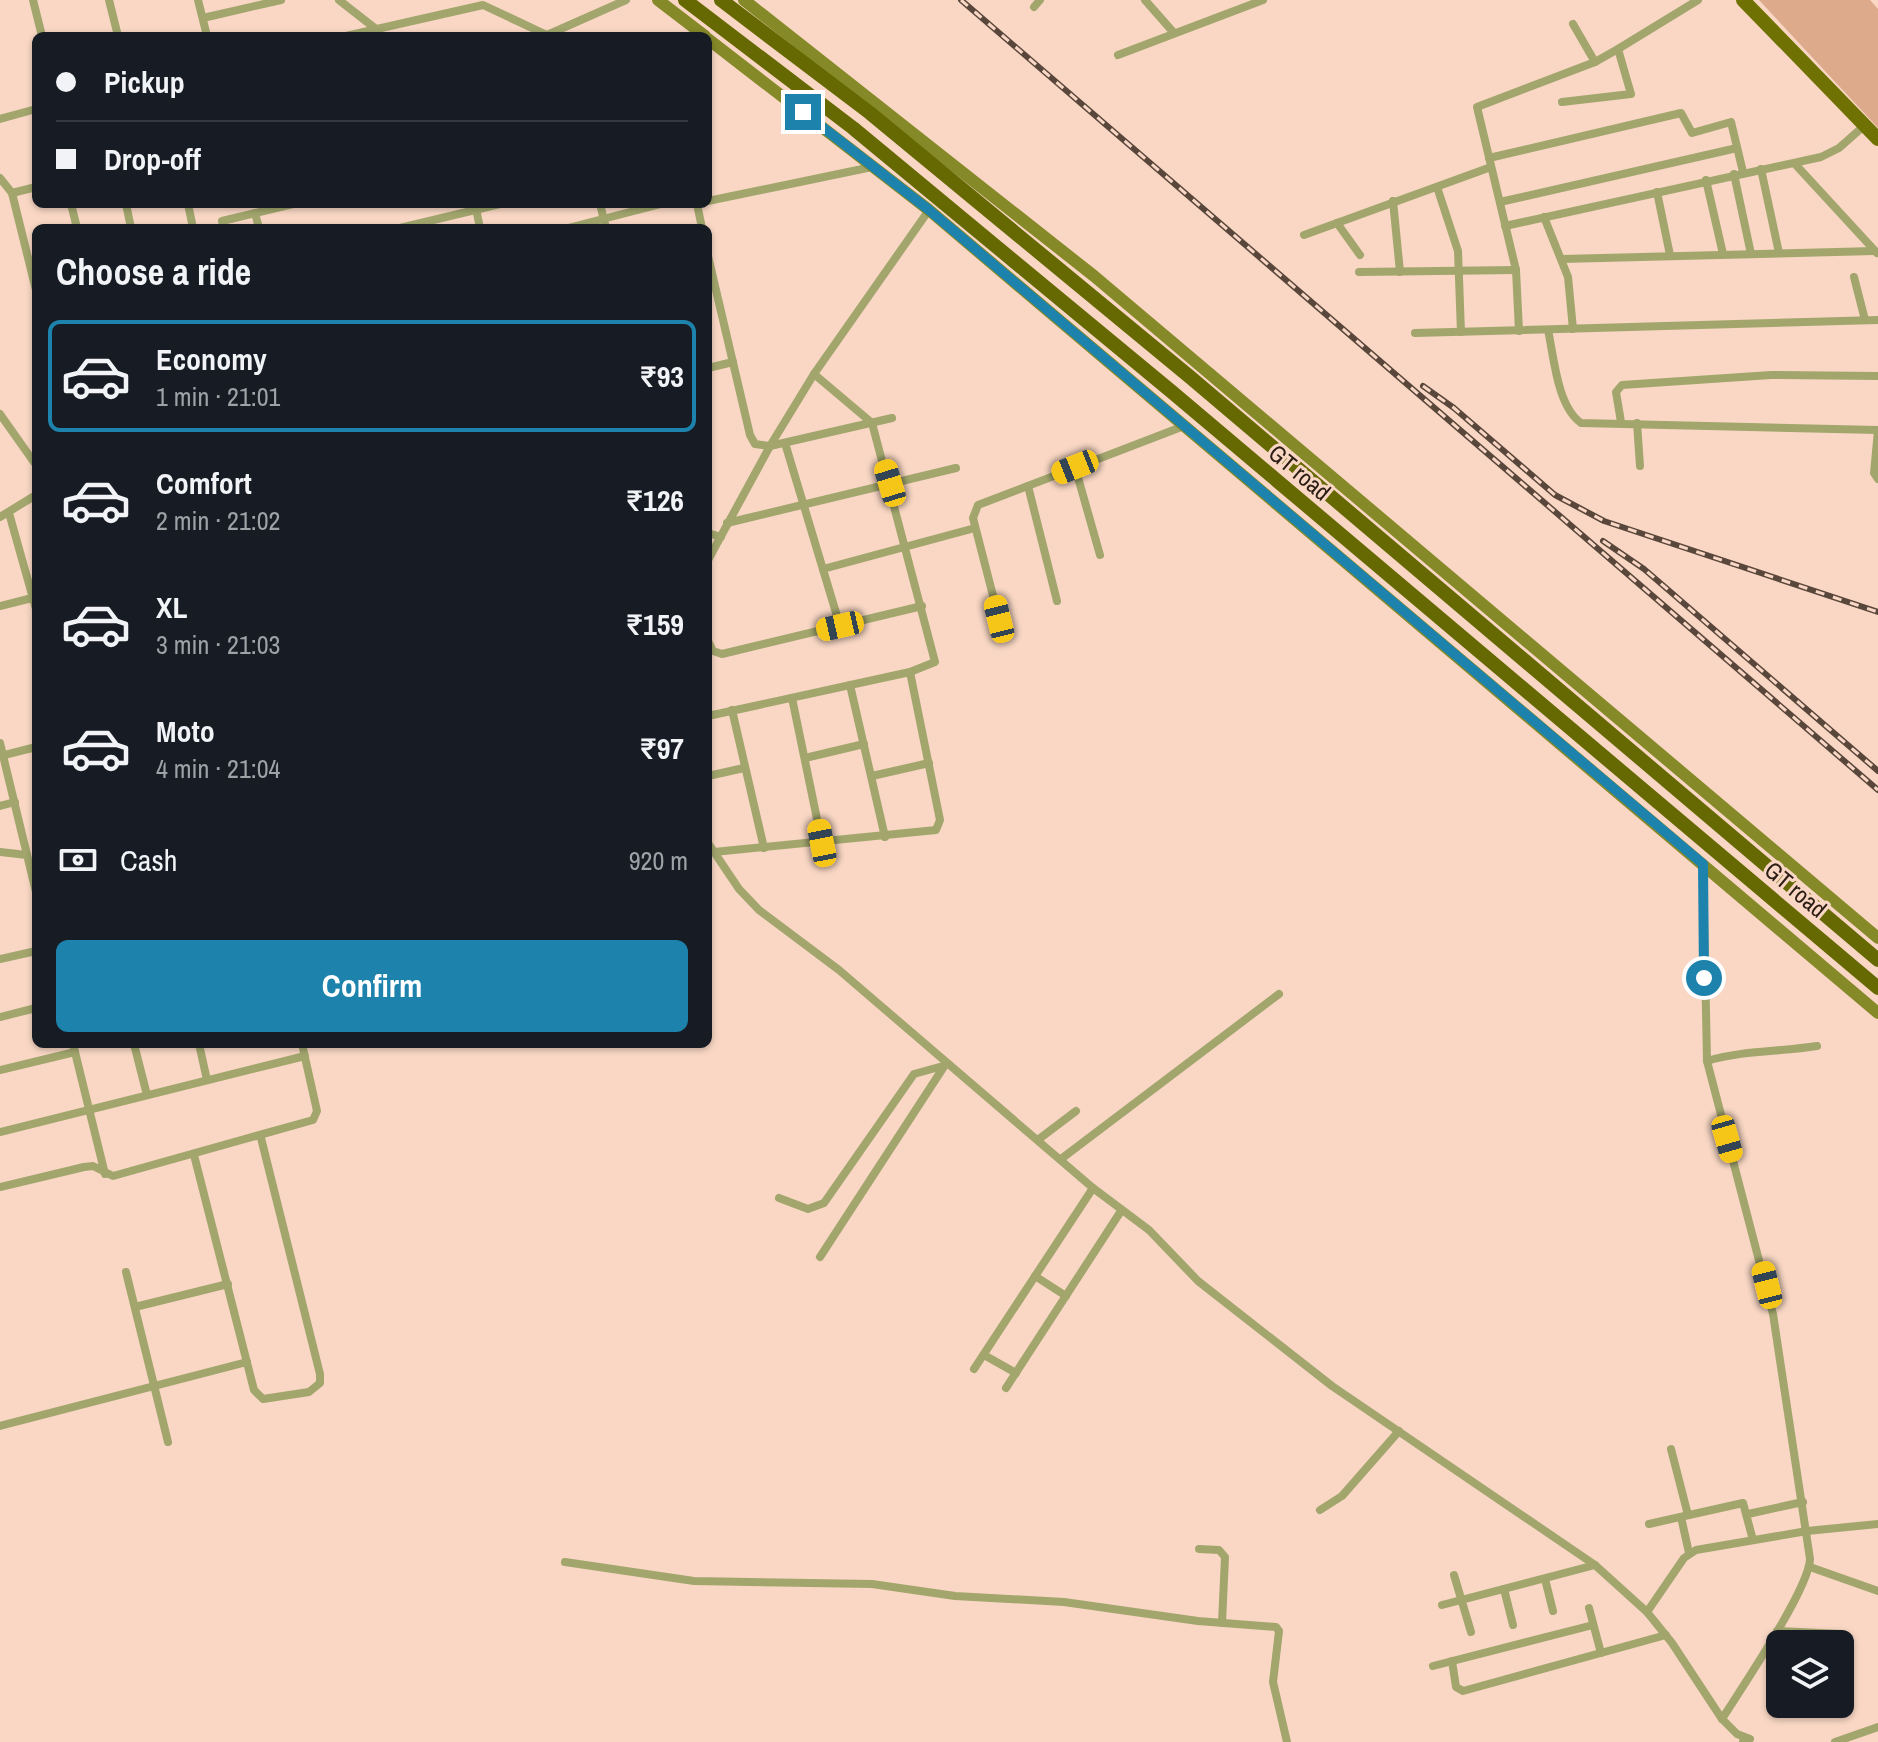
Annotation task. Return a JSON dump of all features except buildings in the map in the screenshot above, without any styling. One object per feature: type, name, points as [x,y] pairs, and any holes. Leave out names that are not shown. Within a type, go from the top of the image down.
[{"type":"highway","name":"GT road","points":[[685,0],[853,128],[1172,392],[1878,988]]},
{"type":"highway","name":"GT road","points":[[721,0],[870,113],[1190,377],[1878,960]]},
{"type":"main road","points":[[658,0],[696,32]]},
{"type":"main road","points":[[744,0],[1094,276],[1878,938]]},
{"type":"main road","points":[[1743,0],[1878,139]]},
{"type":"main road","points":[[712,44],[929,210],[1878,1013]]},
{"type":"street","points":[[33,0],[41,32]]},
{"type":"street","points":[[109,0],[117,32]]},
{"type":"street","points":[[198,0],[206,32]]},
{"type":"street","points":[[203,18],[281,0]]},
{"type":"street","points":[[339,0],[376,29]]},
{"type":"street","points":[[554,32],[626,0]]},
{"type":"street","points":[[1145,0],[1174,33]]},
{"type":"street","points":[[1118,55],[1263,0]]},
{"type":"street","points":[[1519,331],[1516,270],[1477,107],[1595,62],[1698,0]]},
{"type":"street","points":[[363,32],[483,5],[541,32]]},
{"type":"street","points":[[1573,24],[1595,62]]},
{"type":"street","points":[[1562,102],[1631,94],[1618,49]]},
{"type":"street","points":[[0,119],[32,110]]},
{"type":"street","points":[[1304,235],[1437,187],[1490,162],[1681,113],[1692,133],[1731,122],[1751,254]]},
{"type":"street","points":[[1505,226],[1706,180],[1795,164],[1833,152],[1865,125]]},
{"type":"street","points":[[1500,202],[1737,148]]},
{"type":"street","points":[[1795,164],[1876,252]]},
{"type":"street","points":[[712,200],[872,167]]},
{"type":"street","points":[[1761,169],[1779,253]]},
{"type":"street","points":[[0,178],[12,193],[32,274]]},
{"type":"street","points":[[1706,180],[1723,254]]},
{"type":"street","points":[[1437,187],[1456,240],[1461,332]]},
{"type":"street","points":[[12,193],[32,188]]},
{"type":"street","points":[[1657,192],[1670,255]]},
{"type":"street","points":[[1393,201],[1400,272]]},
{"type":"street","points":[[223,224],[222,221],[276,208]]},
{"type":"street","points":[[414,224],[472,208]]},
{"type":"street","points":[[604,224],[650,208]]},
{"type":"street","points":[[712,553],[770,446],[814,374],[929,210]]},
{"type":"street","points":[[255,213],[258,224]]},
{"type":"street","points":[[1544,217],[1568,277],[1573,329]]},
{"type":"street","points":[[1337,223],[1360,255]]},
{"type":"street","points":[[1562,259],[1876,252]]},
{"type":"street","points":[[1359,272],[1516,270]]},
{"type":"street","points":[[712,273],[752,441],[770,446],[892,418]]},
{"type":"street","points":[[1854,277],[1865,320]]},
{"type":"street","points":[[1415,333],[1878,320]]},
{"type":"street","points":[[1548,330],[1563,392],[1576,420],[1592,425],[1621,422],[1878,430],[1874,473],[1878,479]]},
{"type":"street","points":[[712,367],[733,362]]},
{"type":"street","points":[[712,715],[910,672],[935,662],[872,423],[814,374]]},
{"type":"street","points":[[1621,422],[1616,392],[1622,385],[1771,375],[1878,376]]},
{"type":"street","points":[[0,414],[32,459]]},
{"type":"street","points":[[1637,423],[1640,466]]},
{"type":"street","points":[[999,619],[975,528],[973,511],[978,505],[1184,426]]},
{"type":"street","points":[[785,443],[840,626]]},
{"type":"street","points":[[26,450],[32,449]]},
{"type":"street","points":[[1075,467],[1100,555]]},
{"type":"street","points":[[727,523],[956,468]]},
{"type":"street","points":[[1028,486],[1057,601]]},
{"type":"street","points":[[32,498],[4,515],[32,592]]},
{"type":"street","points":[[823,569],[975,528]]},
{"type":"street","points":[[712,534],[721,537]]},
{"type":"street","points":[[0,606],[32,598]]},
{"type":"street","points":[[712,649],[722,654],[922,606]]},
{"type":"street","points":[[714,852],[930,832],[940,826],[910,672]]},
{"type":"street","points":[[850,685],[885,837]]},
{"type":"street","points":[[792,698],[822,843]]},
{"type":"street","points":[[732,710],[764,848]]},
{"type":"street","points":[[0,743],[31,861]]},
{"type":"street","points":[[805,758],[864,744]]},
{"type":"street","points":[[2,755],[32,748]]},
{"type":"street","points":[[872,776],[929,763]]},
{"type":"street","points":[[712,775],[744,768]]},
{"type":"street","points":[[0,806],[15,802]]},
{"type":"street","points":[[712,849],[739,889],[759,910],[1039,1139],[1121,1211],[1149,1230],[1198,1281],[1326,1382],[1595,1565],[1647,1612],[1666,1635],[1722,1719],[1746,1741],[1761,1742]]},
{"type":"street","points":[[0,852],[31,861]]},
{"type":"street","points":[[1703,864],[1707,1061],[1773,1314],[1807,1531],[1810,1567],[1778,1630]]},
{"type":"street","points":[[0,959],[32,952]]},
{"type":"street","points":[[1061,1159],[1279,994]]},
{"type":"street","points":[[0,1017],[32,1009]]},
{"type":"street","points":[[1707,1061],[1738,1052],[1775,1053],[1817,1046]]},
{"type":"street","points":[[0,1070],[74,1048],[105,1174]]},
{"type":"street","points":[[135,1048],[147,1095]]},
{"type":"street","points":[[200,1048],[207,1080]]},
{"type":"street","points":[[0,1187],[93,1166],[113,1176],[261,1138],[316,1118],[303,1048]]},
{"type":"street","points":[[0,1132],[305,1056]]},
{"type":"street","points":[[779,1198],[808,1209],[824,1203],[914,1074],[945,1064]]},
{"type":"street","points":[[820,1257],[945,1064]]},
{"type":"street","points":[[1039,1139],[1076,1111]]},
{"type":"street","points":[[194,1155],[254,1390],[263,1399],[309,1392],[320,1383],[261,1138]]},
{"type":"street","points":[[974,1369],[1093,1188]]},
{"type":"street","points":[[1006,1388],[1121,1211]]},
{"type":"street","points":[[126,1272],[168,1442]]},
{"type":"street","points":[[1035,1276],[1066,1296]]},
{"type":"street","points":[[135,1307],[228,1284]]},
{"type":"street","points":[[984,1355],[1016,1373]]},
{"type":"street","points":[[0,1426],[247,1362]]},
{"type":"street","points":[[1320,1510],[1342,1496],[1399,1431]]},
{"type":"street","points":[[1671,1449],[1689,1553]]},
{"type":"street","points":[[1748,1514],[1803,1502]]},
{"type":"street","points":[[1649,1524],[1743,1503],[1753,1540]]},
{"type":"street","points":[[1647,1612],[1689,1553],[1807,1531],[1878,1524]]},
{"type":"street","points":[[1199,1549],[1219,1550],[1225,1557],[1222,1623]]},
{"type":"street","points":[[565,1562],[694,1581],[872,1584],[961,1597],[1064,1602],[1278,1628],[1273,1682],[1287,1742]]},
{"type":"street","points":[[1442,1605],[1595,1565]]},
{"type":"street","points":[[1810,1567],[1878,1591]]},
{"type":"street","points":[[1454,1575],[1471,1632]]},
{"type":"street","points":[[1545,1579],[1553,1611]]},
{"type":"street","points":[[1504,1589],[1513,1625]]},
{"type":"street","points":[[1589,1608],[1601,1653]]},
{"type":"street","points":[[1433,1666],[1593,1625]]},
{"type":"street","points":[[1452,1661],[1456,1687],[1463,1691],[1666,1635]]},
{"type":"street","points":[[1722,1719],[1766,1649]]},
{"type":"street","points":[[1835,1742],[1878,1727]]},
{"type":"shaded area","points":[[1759,0],[1870,0],[1878,9],[1878,128]]},
{"type":"railway","points":[[961,0],[1878,790]]},
{"type":"railway","points":[[1423,386],[1454,408],[1555,495],[1604,521],[1878,612]]},
{"type":"railway","points":[[1603,541],[1644,569],[1878,771]]},
{"type":"route","points":[[803,112],[929,210],[1703,864],[1704,978]]}]
